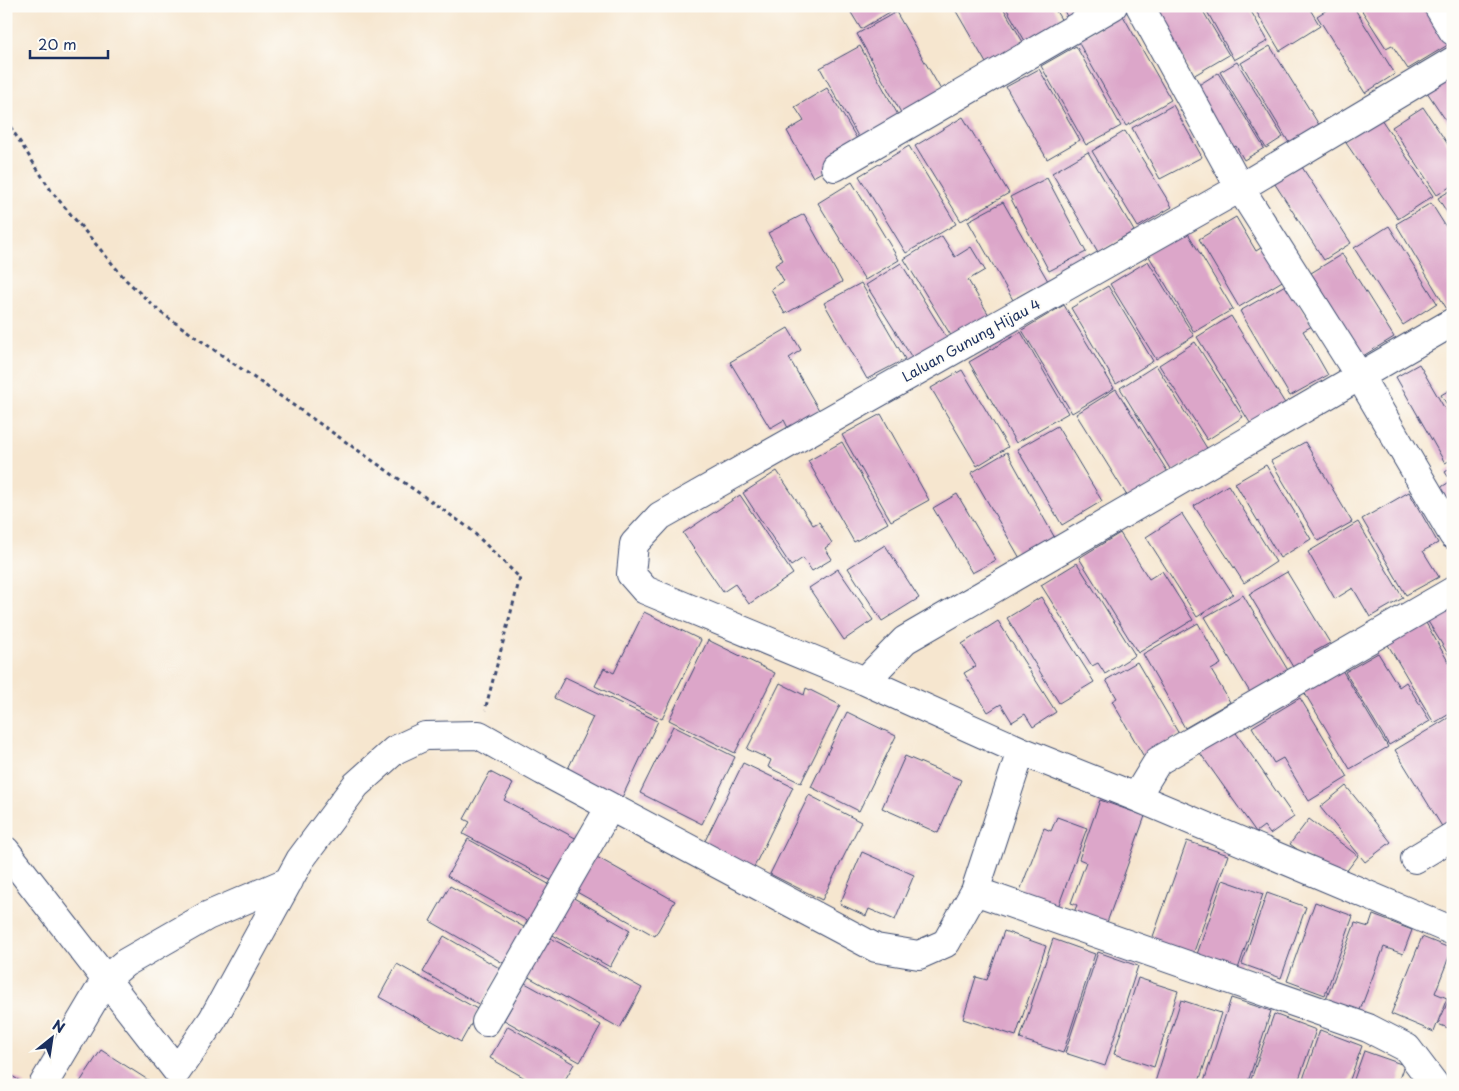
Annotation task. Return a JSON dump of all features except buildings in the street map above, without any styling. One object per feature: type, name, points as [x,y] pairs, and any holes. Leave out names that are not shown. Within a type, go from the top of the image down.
[{"type":"street","points":[[835,167],[1113,6]]},
{"type":"street","points":[[1140,6],[1240,188],[1360,377],[1453,535]]},
{"type":"street","points":[[1438,6],[1453,31]]},
{"type":"street","name":"Laluan Gunung Hijau 4","points":[[1453,61],[1240,188],[660,516],[634,544],[631,574],[645,590],[865,681],[1021,751],[1136,797],[1453,931]]},
{"type":"street","points":[[865,681],[905,640],[1453,322]]},
{"type":"street","points":[[1136,797],[1158,761],[1453,591]]},
{"type":"street","points":[[6,851],[106,979],[173,1078],[213,1019],[300,860],[356,785],[395,750],[425,736],[479,735],[610,807],[876,948],[919,955],[946,943],[976,891],[1021,751]]},
{"type":"street","points":[[486,1022],[610,807]]},
{"type":"street","points":[[1415,860],[1453,836]]},
{"type":"street","points":[[43,1085],[106,979],[125,963],[207,916],[289,881]]},
{"type":"street","points":[[976,891],[1368,1028],[1407,1048],[1435,1085]]},
{"type":"path","points":[[6,120],[52,192],[104,255],[160,312],[469,528],[520,578],[479,735]]}]
